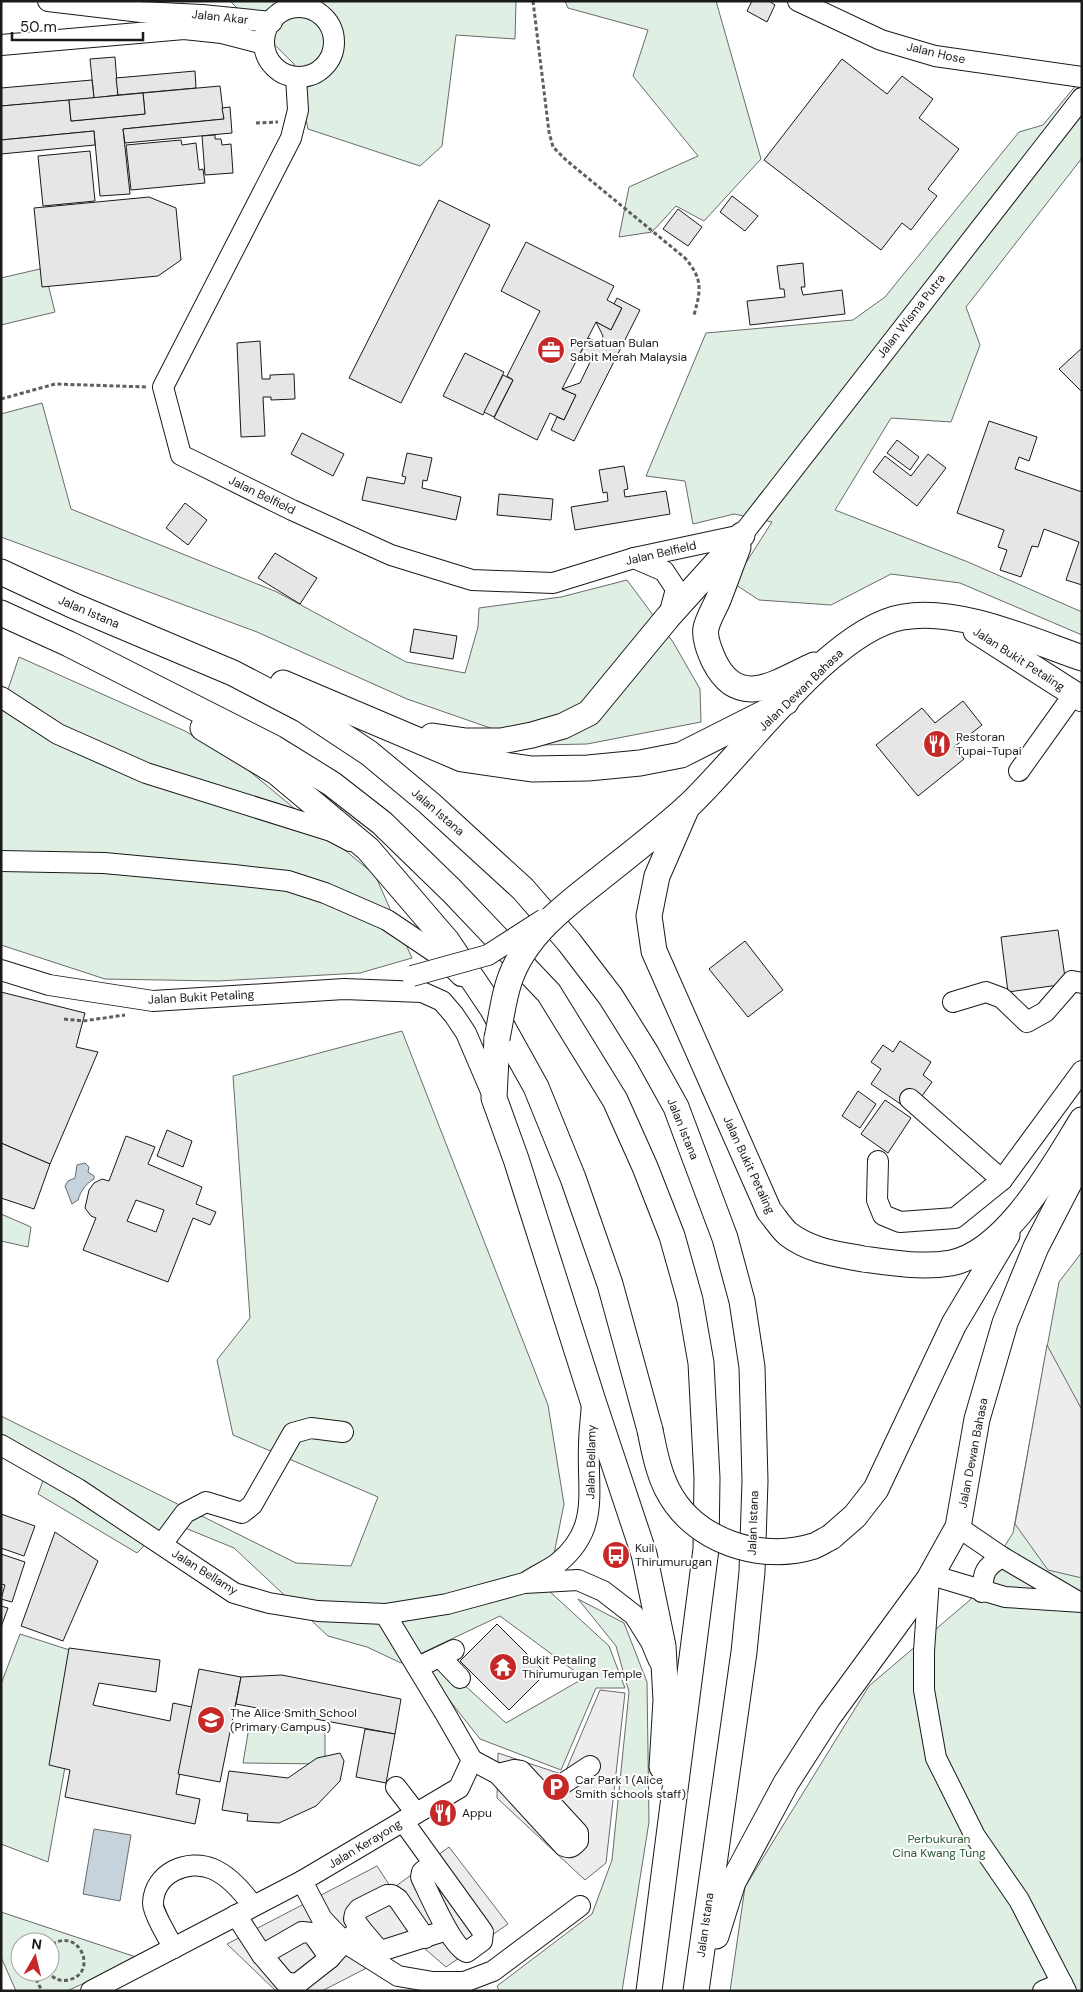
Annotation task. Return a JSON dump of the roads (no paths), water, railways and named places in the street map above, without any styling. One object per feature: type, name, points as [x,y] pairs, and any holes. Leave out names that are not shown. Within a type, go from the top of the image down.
[{"type":"main road","points":[[398,731],[466,741],[501,741],[532,736],[563,726],[589,713],[668,617],[742,535]]},
{"type":"main road","points":[[742,535],[705,630],[710,652],[718,668],[736,687],[746,690],[759,689],[829,659]]},
{"type":"main road","name":"Jalan Istana","points":[[1,572],[233,673],[304,710],[369,753],[429,803],[523,889],[569,942],[611,997],[646,1053],[676,1107],[725,1238],[742,1301],[752,1367],[755,1481],[752,1572],[744,1652],[697,1991]]},
{"type":"main road","points":[[1,613],[69,644],[274,748],[332,784],[382,823],[452,891],[549,992],[615,1100],[645,1167],[672,1236],[690,1300],[701,1363],[707,1478],[706,1550],[648,1991]]},
{"type":"main road","name":"Jalan Dewan Bahasa","points":[[687,807],[829,659],[859,636],[882,624],[902,617],[957,618],[1012,633],[1082,658]]},
{"type":"main road","name":"Jalan Bukit Petaling","points":[[957,618],[1079,690]]},
{"type":"main road","points":[[139,633],[256,671],[462,759],[532,770],[588,768],[640,763],[680,756],[786,702]]},
{"type":"main road","points":[[1012,633],[1079,690]]},
{"type":"main road","points":[[69,644],[276,772],[368,849],[447,941],[492,1008],[536,1087],[573,1178],[610,1284],[650,1430],[656,1462],[667,1490],[680,1510],[695,1524],[716,1538],[754,1550],[774,1551],[814,1545],[831,1537],[855,1516],[876,1489],[954,1324],[1024,1207]]},
{"type":"main road","points":[[652,1959],[666,1700],[663,1646],[644,1554],[516,1159],[494,1098],[497,1038],[509,981],[527,946],[565,905],[687,807]]},
{"type":"main road","name":"Jalan Bukit Petaling","points":[[687,807],[657,876],[649,916],[654,950],[768,1211],[787,1233],[812,1248],[841,1255],[923,1266],[952,1263],[970,1256],[997,1238],[1045,1180],[1082,1120]]},
{"type":"main road","points":[[1045,1180],[1082,1133]]},
{"type":"main road","name":"Jalan Dewan Bahasa","points":[[697,1991],[733,1882],[781,1791],[828,1716],[930,1577],[958,1527],[977,1419],[1005,1322],[1036,1247],[1082,1158]]},
{"type":"main road","name":"Jalan Dewan Bahasa","points":[[1005,1322],[1082,1187]]},
{"type":"street","name":"Jalan Akar","points":[[48,1],[141,12],[202,14],[272,22]]},
{"type":"street","name":"Jalan Hose","points":[[798,1],[881,40],[935,56],[1082,76]]},
{"type":"street","points":[[319,6],[331,28],[334,40],[333,51],[328,62],[319,71],[308,76],[296,77],[278,70],[266,54],[264,44],[265,34],[272,22],[284,11],[294,8],[319,6]]},
{"type":"street","points":[[1,45],[184,29],[222,33],[264,44]]},
{"type":"street","name":"Jalan Belfield","points":[[296,77],[298,110],[291,138],[163,387],[181,455],[292,510],[391,555],[472,580],[553,583],[634,558],[742,535]]},
{"type":"street","name":"Jalan Wisma Putra","points":[[742,535],[1082,98]]},
{"type":"street","points":[[634,558],[664,571],[676,589],[668,617]]},
{"type":"street","points":[[1019,772],[1079,690]]},
{"type":"street","points":[[1,697],[58,734],[105,756],[146,772],[331,832],[368,849]]},
{"type":"street","points":[[1,861],[104,863],[288,881],[325,893],[387,920],[442,956],[492,1008]]},
{"type":"street","name":"Jalan Bukit Petaling","points":[[344,989],[412,976],[488,955],[565,905]]},
{"type":"street","name":"Jalan Bukit Petaling","points":[[1,970],[49,985],[153,1001],[344,989],[422,992],[442,1000],[466,1033],[494,1098]]},
{"type":"street","points":[[953,1002],[986,992],[1002,998],[1027,1022],[1045,1012],[1072,981],[1082,983]]},
{"type":"street","points":[[878,1161],[877,1200],[883,1215],[900,1222],[955,1218],[1002,1180],[1082,1072]]},
{"type":"street","points":[[910,1099],[1002,1180]]},
{"type":"street","name":"Jalan Bellamy","points":[[524,1583],[558,1563],[578,1539],[585,1526],[590,1504],[589,1447],[593,1401]]},
{"type":"street","points":[[162,1544],[185,1513],[206,1502],[242,1513],[252,1505],[293,1433],[310,1428],[343,1432]]},
{"type":"street","name":"Jalan Bellamy","points":[[1,1445],[78,1489],[234,1592],[270,1603],[318,1611],[385,1614],[448,1604],[524,1583],[578,1580],[603,1590],[634,1615],[651,1642],[665,1674]]},
{"type":"street","points":[[958,1527],[1008,1560],[1080,1602]]},
{"type":"street","points":[[982,1592],[983,1575],[990,1564],[1008,1560]]},
{"type":"street","points":[[1005,1597],[1014,1576],[1008,1560]]},
{"type":"street","points":[[1043,1991],[1064,1987],[1019,1900],[976,1836],[936,1758],[924,1690],[924,1652],[930,1577],[1005,1597],[1080,1602]]},
{"type":"street","points":[[385,1614],[472,1760],[498,1774],[564,1846],[573,1847],[578,1842],[578,1833],[521,1772],[514,1770],[498,1774]]},
{"type":"street","points":[[418,1667],[447,1653],[460,1678]]},
{"type":"street","name":"Jalan Kerayong","points":[[91,1991],[302,1881],[459,1788],[472,1760]]},
{"type":"street","points":[[544,1796],[590,1766]]},
{"type":"street","points":[[396,1787],[433,1863],[483,1932],[484,1937],[482,1941],[467,1952],[462,1951],[447,1930],[422,1877],[422,1872],[433,1863]]},
{"type":"street","points":[[174,1948],[166,1936],[152,1904],[156,1888],[165,1876],[178,1868],[198,1865],[214,1869],[241,1890],[245,1910],[262,1955],[285,1982],[297,1984],[330,1958],[344,1942],[361,1929]]},
{"type":"street","points":[[302,1881],[322,1919],[344,1942],[408,1984],[464,1982],[476,1985],[580,1906]]},
{"type":"street","points":[[425,1938],[398,1899],[392,1895],[387,1895],[359,1909],[355,1914],[354,1919],[378,1949],[384,1950],[425,1938],[447,1930]]},
{"type":"street","points":[[262,1955],[302,1932],[308,1931],[312,1933],[330,1958]]},
{"type":"place","name":"Persatuan Bulan Sabit Merah Malaysia","points":[[551,350]]},
{"type":"place","name":"Restoran Tupai-Tupai","points":[[937,744]]},
{"type":"place","name":"Kuil Thirumurugan","points":[[616,1555]]},
{"type":"place","name":"Bukit Petaling Thirumurugan Temple","points":[[503,1667]]},
{"type":"place","name":"The Alice Smith School (Primary Campus)","points":[[211,1720]]},
{"type":"place","name":"Car Park 1 (Alice Smith schools staff)","points":[[556,1787]]},
{"type":"place","name":"Appu","points":[[443,1813]]},
{"type":"park label","name":"Perbukuran Cina Kwang Tung","points":[[939,1846]]}]
